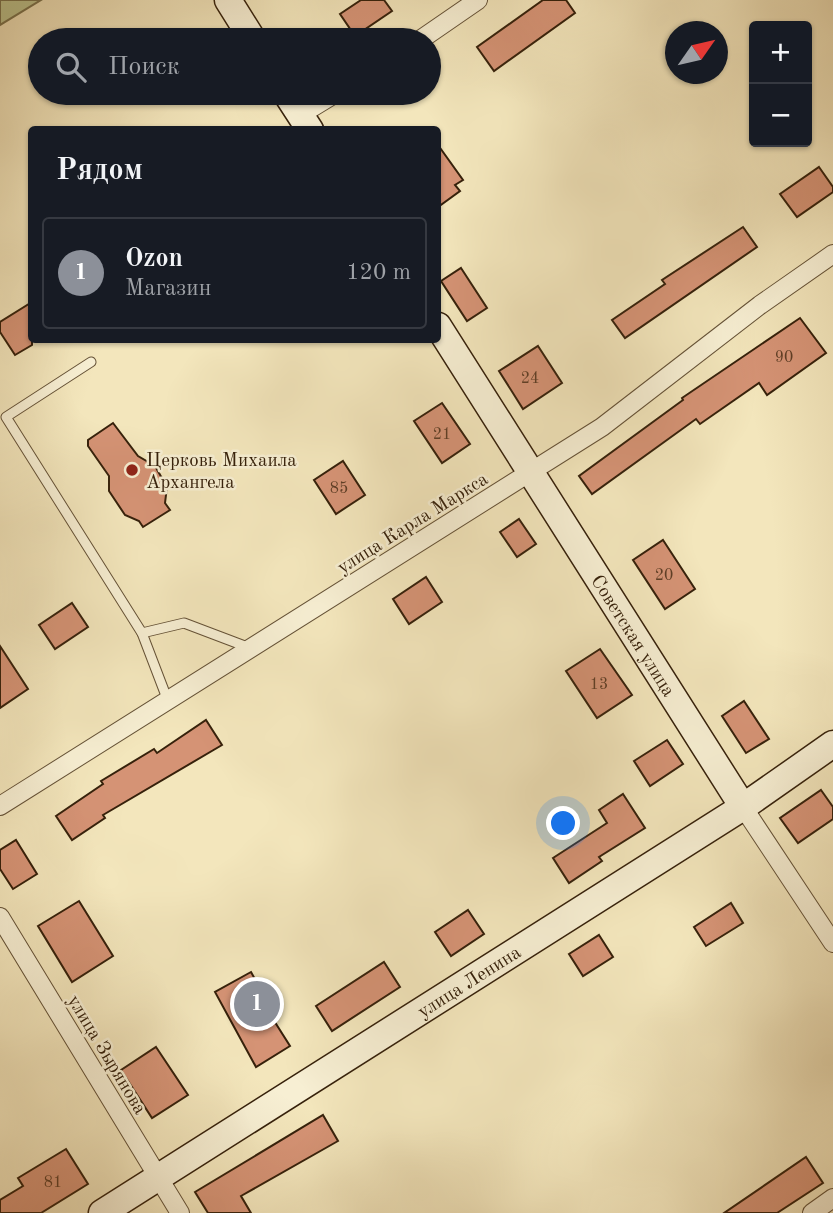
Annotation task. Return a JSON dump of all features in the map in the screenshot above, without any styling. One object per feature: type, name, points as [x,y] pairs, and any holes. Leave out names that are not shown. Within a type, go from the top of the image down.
[{"type":"main road","points":[[228,0],[246,28]]},
{"type":"main road","points":[[294,105],[305,122]]},
{"type":"main road","name":"Советская улица","points":[[441,331],[743,807]]},
{"type":"main road","name":"улица Ленина","points":[[102,1213],[743,807],[833,744]]},
{"type":"street","points":[[437,28],[478,0]]},
{"type":"street","points":[[305,122],[323,105]]},
{"type":"street","name":"улица Карла Маркса","points":[[0,807],[602,427],[760,305],[833,254]]},
{"type":"street","name":"Советская улица","points":[[743,807],[833,943]]},
{"type":"street","name":"улица Зырянова","points":[[0,917],[180,1213]]},
{"type":"street","points":[[812,1213],[833,1198]]},
{"type":"lane","points":[[91,362],[6,417],[142,633],[169,702]]},
{"type":"lane","points":[[142,633],[184,623],[253,649]]},
{"type":"green space","points":[[0,0],[41,0],[0,25]]},
{"type":"building","points":[[361,0],[384,0],[392,11],[367,28],[350,28],[340,14]]},
{"type":"building","points":[[543,0],[566,0],[575,13],[494,71],[477,47]]},
{"type":"building","points":[[441,149],[463,180],[455,185],[460,191],[441,205]]},
{"type":"building","points":[[819,167],[833,187],[833,192],[797,217],[780,194]]},
{"type":"building","points":[[743,227],[757,247],[625,338],[612,320],[665,284],[662,280]]},
{"type":"building","points":[[461,268],[487,308],[467,321],[441,281]]},
{"type":"building","points":[[28,304],[28,343],[32,345],[15,355],[0,332],[0,322]]},
{"type":"building","points":[[800,318],[826,353],[767,395],[759,383],[700,424],[696,419],[592,494],[579,476],[683,400],[682,398]]},
{"type":"building","points":[[538,346],[562,383],[523,409],[499,371]]},
{"type":"building","points":[[442,403],[470,444],[442,463],[414,421]]},
{"type":"building","name":"Церковь Михаила Архангела","points":[[113,423],[138,456],[155,466],[167,487],[165,503],[170,510],[143,527],[139,521],[125,515],[109,491],[109,476],[88,446],[88,440]]},
{"type":"building","points":[[343,461],[365,495],[336,514],[314,480]]},
{"type":"building","points":[[519,519],[536,544],[517,557],[500,532]]},
{"type":"building","points":[[663,540],[695,589],[665,609],[633,560]]},
{"type":"building","points":[[426,577],[442,602],[409,624],[393,599]]},
{"type":"building","points":[[72,603],[88,627],[55,649],[39,625]]},
{"type":"building","points":[[0,646],[28,689],[0,708]]},
{"type":"building","points":[[600,649],[632,695],[597,718],[566,671]]},
{"type":"building","points":[[744,701],[769,739],[746,753],[722,716]]},
{"type":"building","points":[[206,720],[222,745],[103,815],[105,818],[72,840],[56,816],[103,784],[101,781],[154,749],[157,753]]},
{"type":"building","points":[[667,740],[683,764],[650,786],[634,761]]},
{"type":"building","points":[[821,790],[833,807],[833,819],[798,843],[780,818]]},
{"type":"building","points":[[623,794],[645,828],[599,857],[602,861],[569,883],[553,858],[607,823],[599,810]]},
{"type":"building","points":[[16,840],[37,874],[13,889],[0,869],[0,850]]},
{"type":"building","points":[[79,901],[113,956],[72,982],[38,926]]},
{"type":"building","points":[[731,903],[743,923],[706,946],[694,927]]},
{"type":"building","points":[[468,910],[484,934],[451,956],[435,932]]},
{"type":"building","points":[[599,935],[613,957],[583,976],[569,954]]},
{"type":"building","points":[[384,962],[400,987],[332,1031],[316,1006]]},
{"type":"building","points":[[251,972],[270,1006],[266,1008],[290,1046],[256,1067],[215,992]]},
{"type":"building","points":[[156,1047],[188,1095],[152,1118],[121,1070]]},
{"type":"building","points":[[323,1115],[338,1141],[241,1196],[251,1213],[208,1213],[195,1192]]},
{"type":"building","points":[[66,1149],[88,1184],[41,1213],[0,1213],[0,1200],[23,1186],[18,1178]]},
{"type":"building","points":[[806,1157],[823,1183],[777,1213],[724,1213]]},
{"type":"place","name":"Церковь Михаила Архангела","points":[[132,470]]},
{"type":"place","name":"Ozon","points":[[257,1004]]}]
